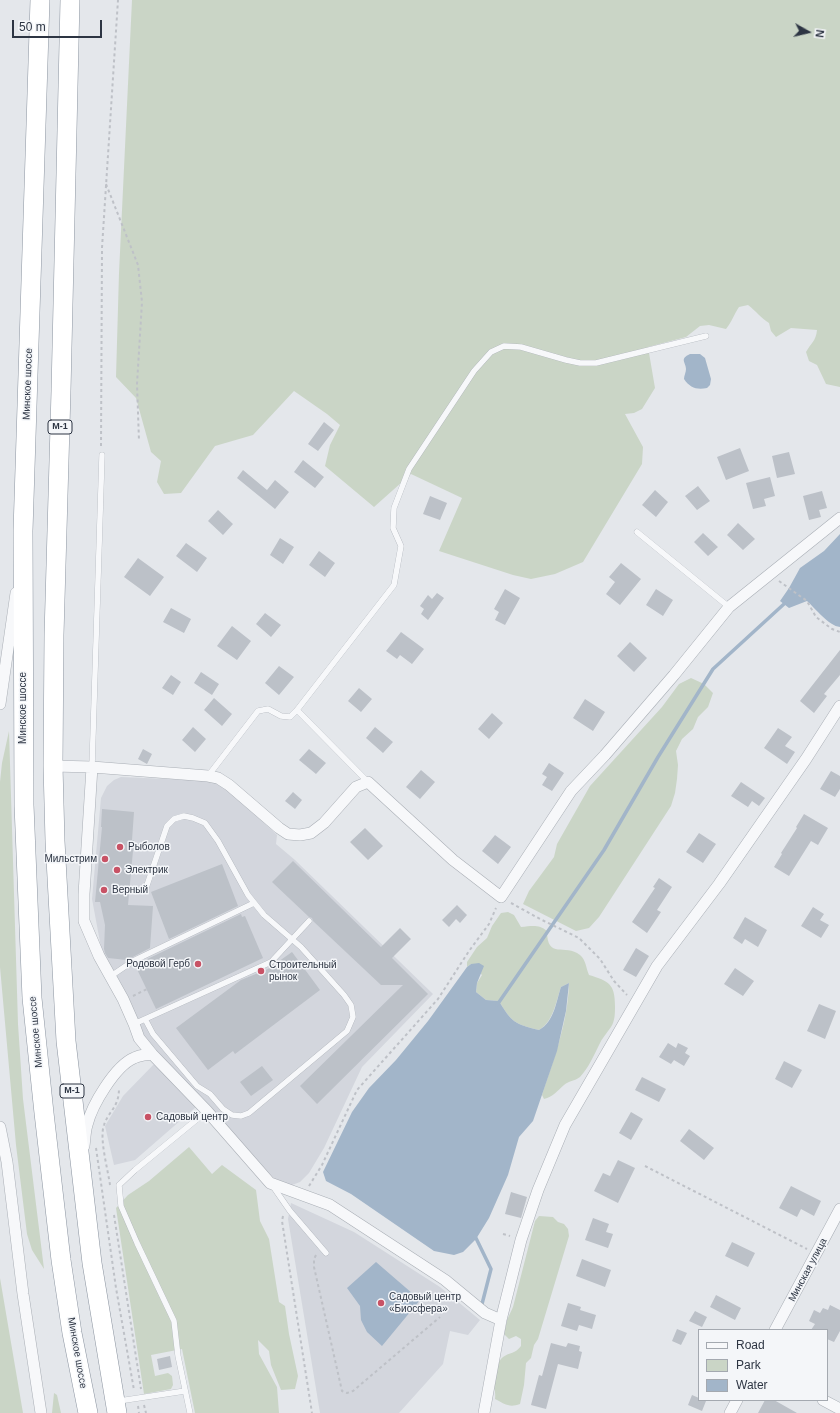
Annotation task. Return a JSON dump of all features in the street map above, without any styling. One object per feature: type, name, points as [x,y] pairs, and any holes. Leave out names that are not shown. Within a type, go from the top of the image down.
[{"type":"highway","name":"Минское шоссе","points":[[40,0],[23,531],[24,805],[32,998],[44,1113],[61,1260],[72,1333],[88,1413]]},
{"type":"highway","name":"М-1","points":[[70,0],[54,635],[53,766],[59,938],[66,1041],[92,1262],[116,1408]]},
{"type":"street","points":[[53,766],[92,767],[218,778],[229,785],[279,828],[288,834],[300,835],[311,833],[324,824],[356,787],[368,782],[453,860],[501,897],[571,791],[605,755],[674,675],[729,607],[840,518]]},
{"type":"street","points":[[0,704],[23,531]]},
{"type":"street","points":[[484,1413],[501,1320],[521,1240],[538,1190],[565,1125],[657,966],[719,884],[806,759],[840,706]]},
{"type":"street","points":[[92,767],[84,894],[84,921],[99,956],[111,976],[134,1024],[139,1038],[152,1054],[207,1111],[270,1184],[330,1205],[445,1280],[485,1313],[501,1320]]},
{"type":"street","points":[[133,1058],[137,1052],[139,1038]]},
{"type":"street","points":[[81,1173],[87,1125],[97,1101],[105,1087],[124,1064],[133,1058],[152,1054]]},
{"type":"street","points":[[0,1127],[7,1162],[23,1294],[41,1413]]},
{"type":"street","name":"Минская улица","points":[[776,1329],[840,1209]]},
{"type":"street","points":[[730,1413],[736,1401]]},
{"type":"street","points":[[825,1401],[840,1409]]},
{"type":"lane","points":[[208,776],[258,711],[268,709],[281,716],[290,716],[297,710],[394,585],[401,546],[393,528],[394,508],[409,469],[474,371],[491,352],[504,346],[521,347],[580,363],[596,363],[706,336]]},
{"type":"lane","points":[[92,767],[102,455]]},
{"type":"lane","points":[[638,532],[729,607]]},
{"type":"lane","points":[[297,710],[368,782]]},
{"type":"lane","points":[[145,891],[167,826],[174,819],[184,816],[205,823],[218,841],[254,903],[264,916],[301,947],[344,995],[351,1005],[353,1017],[347,1031],[249,1113],[241,1116],[232,1115],[223,1109],[210,1094],[197,1086],[153,1034],[145,1019]]},
{"type":"lane","points":[[111,976],[133,961],[254,903]]},
{"type":"lane","points":[[134,1024],[271,962],[309,921]]},
{"type":"lane","points":[[190,1413],[178,1356],[174,1321],[136,1243],[121,1206],[119,1186],[135,1170],[207,1111]]},
{"type":"lane","points":[[270,1184],[326,1254]]},
{"type":"lane","points":[[116,1408],[139,1398],[185,1391]]},
{"type":"path","points":[[102,455],[102,248],[118,0]]},
{"type":"path","points":[[106,184],[138,265],[142,302],[137,384],[139,441]]},
{"type":"path","points":[[789,588],[807,601],[816,617],[832,629],[840,632]]},
{"type":"path","points":[[303,1196],[322,1165],[357,1090],[438,999],[468,951],[489,924],[501,897],[540,919],[579,938],[600,959],[614,981],[635,1005]]},
{"type":"path","points":[[134,995],[146,988]]},
{"type":"path","points":[[110,1186],[102,1135],[104,1125],[119,1097],[119,1083],[115,1089]]},
{"type":"path","points":[[95,1142],[116,1288],[139,1398],[146,1413]]},
{"type":"path","points":[[645,1166],[816,1254]]},
{"type":"path","points":[[284,1203],[282,1221],[312,1413]]},
{"type":"path","points":[[114,1210],[139,1398],[139,1413]]},
{"type":"path","points":[[320,1246],[314,1259],[314,1267],[342,1391],[347,1393],[353,1391],[440,1317]]},
{"type":"shaded area","name":"Строительный рынок","points":[[121,777],[214,781],[223,785],[277,835],[276,844],[295,860],[433,994],[362,1067],[324,1148],[309,1173],[300,1182],[292,1185],[283,1185],[275,1179],[144,1036],[121,983],[103,958],[92,899],[101,798],[107,786],[114,780]]},
{"type":"shaded area","name":"Садовый центр","points":[[156,1062],[196,1107],[135,1160],[114,1165],[105,1126],[123,1096]]},
{"type":"shaded area","name":"Садовый центр «Биосфера»","points":[[291,1203],[354,1232],[440,1287],[480,1320],[468,1335],[450,1331],[443,1364],[399,1413],[320,1413],[288,1219]]},
{"type":"green space","points":[[132,0],[840,0],[840,387],[826,384],[817,365],[809,361],[806,352],[814,339],[817,330],[791,328],[776,337],[771,331],[769,323],[748,305],[739,307],[726,329],[709,325],[700,326],[686,337],[648,347],[655,388],[642,409],[634,413],[625,414],[643,447],[642,464],[583,562],[555,574],[531,579],[513,575],[439,551],[462,498],[411,474],[374,507],[325,466],[330,445],[340,425],[294,391],[253,435],[215,446],[181,493],[164,494],[157,482],[161,461],[151,452],[136,398],[116,377],[119,273]]},
{"type":"green space","points":[[691,678],[704,684],[713,693],[708,707],[698,717],[693,729],[682,739],[676,751],[678,765],[677,779],[671,806],[599,917],[589,928],[576,931],[523,904],[529,891],[554,857],[557,844],[590,786],[662,707],[679,684]]},
{"type":"green space","points":[[9,731],[18,1024],[23,1099],[44,1269],[32,1250],[27,1234],[16,1145],[0,967],[0,782],[2,763]]},
{"type":"green space","points":[[508,912],[514,915],[521,927],[538,926],[547,931],[548,940],[553,948],[569,950],[580,955],[585,962],[589,975],[602,979],[610,984],[614,993],[615,1009],[613,1022],[591,1062],[580,1077],[566,1084],[552,1095],[544,1099],[542,1095],[556,1054],[563,1026],[569,983],[561,987],[551,1017],[539,1030],[515,1022],[507,1014],[499,1001],[486,1000],[476,992],[477,983],[482,975],[471,964],[467,967],[467,962],[477,947],[487,938],[492,926],[501,913]]},
{"type":"green space","points":[[189,1147],[212,1174],[222,1165],[256,1190],[260,1221],[269,1239],[279,1302],[285,1306],[298,1376],[295,1389],[281,1390],[271,1365],[269,1351],[258,1340],[259,1354],[277,1387],[279,1413],[195,1413],[182,1349],[151,1355],[155,1376],[168,1373],[172,1376],[173,1385],[171,1389],[144,1394],[116,1208],[128,1195],[149,1181]]},
{"type":"green space","points":[[539,1216],[553,1217],[558,1222],[564,1224],[568,1229],[569,1236],[538,1339],[534,1345],[531,1358],[526,1363],[524,1385],[520,1404],[504,1404],[495,1399],[494,1380],[501,1359],[521,1346],[521,1339],[516,1336],[509,1339],[504,1334],[507,1320],[513,1307],[535,1221]]},
{"type":"green space","points":[[0,1278],[23,1413],[0,1413]]},
{"type":"green space","points":[[54,1393],[57,1395],[61,1413],[52,1413]]},
{"type":"water","points":[[690,354],[700,354],[705,358],[711,379],[710,385],[707,388],[694,388],[684,379],[686,367],[684,359]]},
{"type":"water","points":[[840,534],[840,627],[831,624],[807,601],[789,608],[780,601],[800,568],[824,551]]},
{"type":"water","points":[[479,963],[484,966],[477,983],[476,992],[486,1000],[499,1001],[507,1014],[515,1022],[539,1030],[551,1017],[561,987],[569,983],[566,1011],[557,1051],[533,1121],[519,1137],[508,1175],[489,1218],[476,1239],[463,1252],[454,1255],[434,1251],[351,1194],[326,1181],[323,1172],[352,1112],[369,1088],[396,1060],[428,1021],[467,967],[471,964]]},
{"type":"water","points":[[376,1262],[420,1300],[382,1346],[367,1332],[361,1320],[360,1306],[347,1288]]},
{"type":"building","points":[[324,422],[334,430],[318,451],[308,444]]},
{"type":"building","points":[[740,448],[749,471],[726,480],[717,457]]},
{"type":"building","points":[[789,452],[795,474],[777,478],[772,456]]},
{"type":"building","points":[[303,460],[324,477],[315,488],[294,472]]},
{"type":"building","points":[[243,470],[267,490],[275,480],[289,492],[275,509],[237,478]]},
{"type":"building","points":[[770,477],[775,496],[764,499],[766,506],[753,509],[746,483]]},
{"type":"building","points":[[698,486],[710,501],[697,510],[685,496]]},
{"type":"building","points":[[655,490],[668,502],[656,517],[642,505]]},
{"type":"building","points":[[822,491],[827,508],[819,510],[821,517],[809,520],[803,496]]},
{"type":"building","points":[[430,496],[447,503],[440,520],[423,514]]},
{"type":"building","points":[[218,510],[233,524],[223,535],[208,521]]},
{"type":"building","points":[[738,523],[755,539],[743,550],[727,535]]},
{"type":"building","points":[[703,533],[718,547],[708,556],[694,542]]},
{"type":"building","points":[[280,538],[294,547],[283,564],[270,555]]},
{"type":"building","points":[[186,543],[207,558],[197,572],[176,556]]},
{"type":"building","points":[[319,551],[335,563],[325,577],[309,565]]},
{"type":"building","points":[[138,558],[164,577],[150,596],[124,577]]},
{"type":"building","points":[[621,563],[641,579],[620,605],[606,594],[615,582],[609,577]]},
{"type":"building","points":[[505,589],[520,598],[505,625],[495,620],[499,612],[494,609]]},
{"type":"building","points":[[656,589],[673,600],[663,616],[646,605]]},
{"type":"building","points":[[437,593],[444,598],[428,620],[421,614],[424,609],[420,606],[428,595],[432,599]]},
{"type":"building","points":[[171,608],[191,619],[184,633],[163,622]]},
{"type":"building","points":[[265,613],[281,625],[271,637],[256,624]]},
{"type":"building","points":[[232,626],[251,641],[237,660],[217,646]]},
{"type":"building","points":[[401,632],[424,649],[412,664],[400,655],[397,659],[386,651]]},
{"type":"building","points":[[630,642],[647,658],[634,672],[617,656]]},
{"type":"building","points":[[840,650],[840,675],[824,694],[827,696],[814,713],[800,701]]},
{"type":"building","points":[[279,666],[294,677],[279,695],[265,683]]},
{"type":"building","points":[[201,672],[219,684],[212,695],[194,683]]},
{"type":"building","points":[[171,675],[181,682],[173,695],[162,688]]},
{"type":"building","points":[[359,688],[372,699],[361,712],[348,701]]},
{"type":"building","points":[[214,698],[232,714],[222,726],[204,710]]},
{"type":"building","points":[[585,699],[605,712],[593,731],[573,718]]},
{"type":"building","points":[[492,713],[503,723],[489,739],[478,729]]},
{"type":"building","points":[[193,727],[206,739],[195,752],[182,740]]},
{"type":"building","points":[[375,727],[393,742],[383,753],[366,738]]},
{"type":"building","points":[[778,728],[792,737],[785,746],[795,752],[787,764],[764,748]]},
{"type":"building","points":[[143,749],[152,754],[147,764],[138,759]]},
{"type":"building","points":[[309,749],[326,763],[316,774],[299,760]]},
{"type":"building","points":[[549,763],[564,773],[552,791],[542,785],[547,777],[542,774]]},
{"type":"building","points":[[421,770],[435,782],[420,799],[406,787]]},
{"type":"building","points":[[831,771],[840,776],[840,789],[835,797],[820,789]]},
{"type":"building","points":[[741,782],[765,798],[759,806],[752,801],[748,807],[731,796]]},
{"type":"building","points":[[293,792],[302,800],[295,809],[285,801]]},
{"type":"building","points":[[102,809],[134,812],[132,840],[134,840],[128,905],[153,906],[150,948],[127,960],[108,958],[105,953],[105,925],[100,902],[95,902],[102,827]]},
{"type":"building","points":[[804,814],[828,828],[818,845],[811,841],[789,876],[774,867]]},
{"type":"building","points":[[365,828],[383,846],[368,860],[350,842]]},
{"type":"building","points":[[699,833],[716,844],[703,863],[686,852]]},
{"type":"building","points":[[495,835],[511,847],[498,864],[482,851]]},
{"type":"building","points":[[293,861],[381,947],[400,928],[411,939],[392,958],[428,994],[317,1104],[300,1086],[403,985],[381,985],[313,921],[312,918],[309,917],[272,882]]},
{"type":"building","points":[[222,864],[238,906],[169,939],[151,892]]},
{"type":"building","points":[[659,878],[672,887],[657,910],[661,912],[647,933],[632,922],[655,888],[653,887]]},
{"type":"building","points":[[457,905],[467,915],[460,923],[456,919],[449,927],[442,920]]},
{"type":"building","points":[[813,907],[824,914],[820,920],[829,925],[821,938],[801,926]]},
{"type":"building","name":"Родовой Герб","points":[[241,914],[242,917],[245,916],[263,958],[156,1009],[135,965]]},
{"type":"building","points":[[745,917],[767,930],[758,947],[745,939],[742,944],[733,938]]},
{"type":"building","points":[[636,948],[649,956],[636,977],[623,970]]},
{"type":"building","points":[[292,952],[320,990],[235,1054],[233,1051],[208,1070],[176,1028],[241,980],[268,969]]},
{"type":"building","points":[[735,968],[754,981],[743,996],[724,984]]},
{"type":"building","points":[[819,1004],[836,1011],[825,1039],[807,1031]]},
{"type":"building","points":[[668,1043],[676,1048],[678,1043],[688,1048],[685,1053],[690,1056],[684,1066],[674,1060],[671,1064],[659,1057]]},
{"type":"building","points":[[784,1061],[802,1070],[792,1088],[775,1079]]},
{"type":"building","points":[[262,1066],[273,1080],[251,1096],[240,1082]]},
{"type":"building","points":[[642,1077],[666,1089],[659,1102],[635,1090]]},
{"type":"building","points":[[631,1112],[643,1119],[631,1140],[619,1133]]},
{"type":"building","points":[[689,1129],[714,1148],[704,1160],[680,1141]]},
{"type":"building","points":[[618,1160],[635,1168],[618,1203],[594,1191],[603,1173],[610,1176]]},
{"type":"building","points":[[791,1186],[821,1201],[814,1216],[801,1209],[797,1217],[779,1208]]},
{"type":"building","points":[[511,1192],[527,1197],[521,1218],[505,1214]]},
{"type":"building","points":[[593,1218],[609,1224],[606,1232],[613,1234],[608,1248],[585,1240]]},
{"type":"building","points":[[732,1242],[755,1253],[748,1267],[725,1256]]},
{"type":"building","points":[[582,1259],[611,1270],[605,1287],[576,1276]]},
{"type":"building","points":[[716,1295],[741,1308],[735,1320],[710,1307]]},
{"type":"building","points":[[568,1303],[581,1307],[580,1310],[596,1315],[592,1329],[579,1325],[577,1331],[561,1326]]},
{"type":"building","points":[[830,1305],[840,1310],[840,1331],[834,1342],[828,1339],[828,1329],[812,1329],[815,1324],[809,1321],[814,1310],[820,1313],[823,1308],[828,1310]]},
{"type":"building","points":[[695,1311],[707,1317],[702,1327],[689,1321]]},
{"type":"building","points":[[677,1329],[687,1333],[681,1345],[672,1341]]},
{"type":"building","points":[[551,1343],[566,1347],[568,1343],[580,1346],[579,1351],[582,1352],[578,1369],[558,1364],[546,1409],[531,1405],[539,1375],[542,1376]]},
{"type":"building","points":[[170,1356],[172,1367],[159,1370],[157,1359]]},
{"type":"building","points":[[692,1395],[698,1398],[698,1401],[706,1401],[702,1411],[688,1405]]},
{"type":"building","points":[[764,1401],[776,1401],[797,1413],[758,1413]]},
{"type":"waterway","points":[[497,1005],[604,850],[658,757],[713,669],[784,604]]},
{"type":"waterway","points":[[474,1234],[491,1269],[482,1304]]},
{"type":"place","name":"Рыболов","points":[[120,847]]},
{"type":"place","name":"Мильстрим","points":[[105,859]]},
{"type":"place","name":"Электрик","points":[[117,870]]},
{"type":"place","name":"Верный","points":[[104,890]]},
{"type":"place","name":"Родовой Герб","points":[[198,964]]},
{"type":"place","name":"Строительный рынок","points":[[261,971]]},
{"type":"place","name":"Садовый центр","points":[[148,1117]]},
{"type":"place","name":"Садовый центр «Биосфера»","points":[[381,1303]]}]
